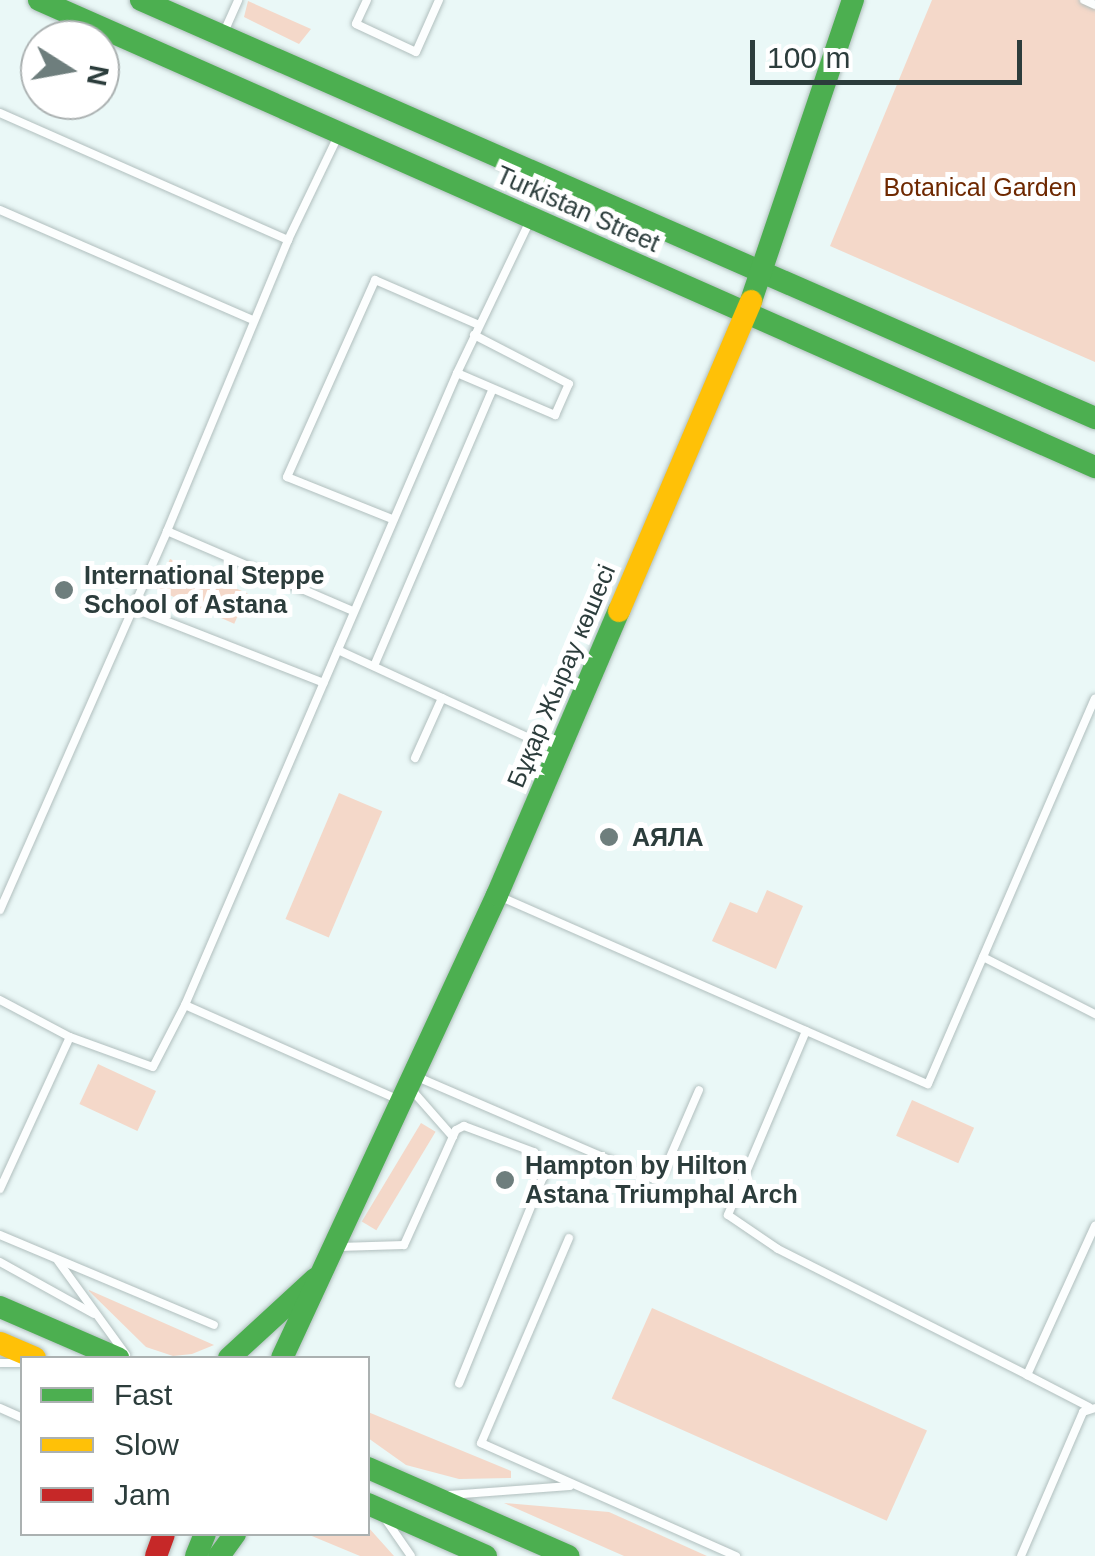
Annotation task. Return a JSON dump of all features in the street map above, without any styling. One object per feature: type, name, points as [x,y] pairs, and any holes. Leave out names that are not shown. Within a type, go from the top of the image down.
[{"type":"main road","name":"Turkistan Street","points":[[38,0],[76,8],[339,134],[1095,467]]},
{"type":"main road","name":"Turkistan Street","points":[[141,0],[1095,418]]},
{"type":"main road","name":"Бұқар Жырау көшесі","points":[[283,1356],[337,1248],[497,896],[747,314],[852,0]]},
{"type":"main road","points":[[231,1356],[325,1270]]},
{"type":"main road","points":[[299,1356],[310,1300]]},
{"type":"main road","points":[[0,1307],[113,1356]]},
{"type":"main road","points":[[0,1343],[31,1356]]},
{"type":"main road","points":[[370,1457],[407,1486]]},
{"type":"main road","points":[[370,1469],[568,1556]]},
{"type":"main road","points":[[372,1507],[486,1556]]},
{"type":"lane","points":[[222,36],[238,0]]},
{"type":"lane","points":[[367,0],[356,24],[416,52],[439,0]]},
{"type":"lane","points":[[1084,0],[1095,5]]},
{"type":"lane","points":[[0,113],[288,240]]},
{"type":"lane","points":[[0,910],[130,607],[168,531],[288,240],[339,134]]},
{"type":"lane","points":[[0,210],[254,320]]},
{"type":"lane","points":[[0,1000],[70,1037],[153,1067],[185,1006],[457,373],[531,218]]},
{"type":"lane","points":[[392,520],[287,477],[374,280],[479,325]]},
{"type":"lane","points":[[457,373],[555,415],[569,384],[474,335]]},
{"type":"lane","points":[[374,666],[492,391]]},
{"type":"lane","points":[[168,531],[353,611]]},
{"type":"lane","points":[[130,607],[324,684]]},
{"type":"lane","points":[[338,650],[558,752]]},
{"type":"lane","points":[[416,758],[442,698]]},
{"type":"lane","points":[[497,896],[928,1084],[1095,698]]},
{"type":"lane","points":[[983,957],[1095,1014]]},
{"type":"lane","points":[[185,1006],[652,1178],[664,1171],[698,1090]]},
{"type":"lane","points":[[806,1031],[728,1215],[778,1249],[1092,1408]]},
{"type":"lane","points":[[0,1189],[70,1037]]},
{"type":"lane","points":[[409,1089],[453,1136]]},
{"type":"lane","points":[[337,1248],[404,1245],[453,1136],[464,1126],[534,1152],[543,1177],[459,1384]]},
{"type":"lane","points":[[1027,1375],[1095,1226]]},
{"type":"lane","points":[[0,1235],[214,1325]]},
{"type":"lane","points":[[569,1238],[481,1443],[736,1556]]},
{"type":"lane","points":[[57,1260],[128,1356]]},
{"type":"lane","points":[[0,1262],[98,1316]]},
{"type":"lane","points":[[1021,1556],[1083,1412],[1092,1408]]},
{"type":"lane","points":[[432,1496],[574,1485]]},
{"type":"lane","points":[[372,1507],[411,1556]]},
{"type":"green space","name":"Botanical Garden","points":[[932,0],[1095,0],[1095,362],[830,246]]},
{"type":"green space","points":[[248,1],[311,29],[299,44],[244,17]]},
{"type":"green space","points":[[170,559],[248,594],[234,624],[157,589]]},
{"type":"green space","points":[[339,793],[382,811],[329,937],[285,919]]},
{"type":"green space","points":[[767,890],[803,906],[776,969],[712,941],[730,902],[757,913]]},
{"type":"green space","points":[[98,1064],[156,1091],[137,1131],[79,1104]]},
{"type":"green space","points":[[912,1100],[974,1128],[958,1163],[896,1136]]},
{"type":"green space","points":[[421,1123],[436,1132],[376,1230],[362,1222]]},
{"type":"green space","points":[[89,1290],[214,1345],[173,1356],[146,1347]]},
{"type":"green space","points":[[652,1308],[927,1430],[887,1521],[612,1398]]},
{"type":"green space","points":[[370,1413],[511,1471],[511,1478],[459,1479],[406,1465],[370,1439]]},
{"type":"green space","points":[[504,1503],[609,1512],[707,1556],[624,1556]]},
{"type":"green space","points":[[370,1529],[394,1556],[360,1556],[312,1536],[370,1536]]},
{"type":"traffic: fast","points":[[39,0],[1095,467]]},
{"type":"traffic: fast","points":[[141,0],[1095,418]]},
{"type":"traffic: fast","points":[[751,301],[853,0]]},
{"type":"traffic: fast","points":[[283,1356],[497,895],[619,611]]},
{"type":"traffic: fast","points":[[231,1356],[315,1279]]},
{"type":"traffic: fast","points":[[0,1307],[113,1356]]},
{"type":"traffic: fast","points":[[370,1469],[568,1556]]},
{"type":"traffic: fast","points":[[370,1505],[486,1556]]},
{"type":"traffic: fast","points":[[196,1556],[204,1536]]},
{"type":"traffic: fast","points":[[219,1556],[234,1536]]},
{"type":"traffic: slow","points":[[619,611],[751,301]]},
{"type":"traffic: slow","points":[[0,1343],[30,1356]]},
{"type":"traffic: jam","points":[[156,1556],[163,1536]]},
{"type":"place","name":"International Steppe School of Astana","points":[[64,590]]},
{"type":"place","name":"АЯЛА","points":[[609,837]]},
{"type":"place","name":"Hampton by Hilton Astana Triumphal Arch","points":[[505,1180]]}]
